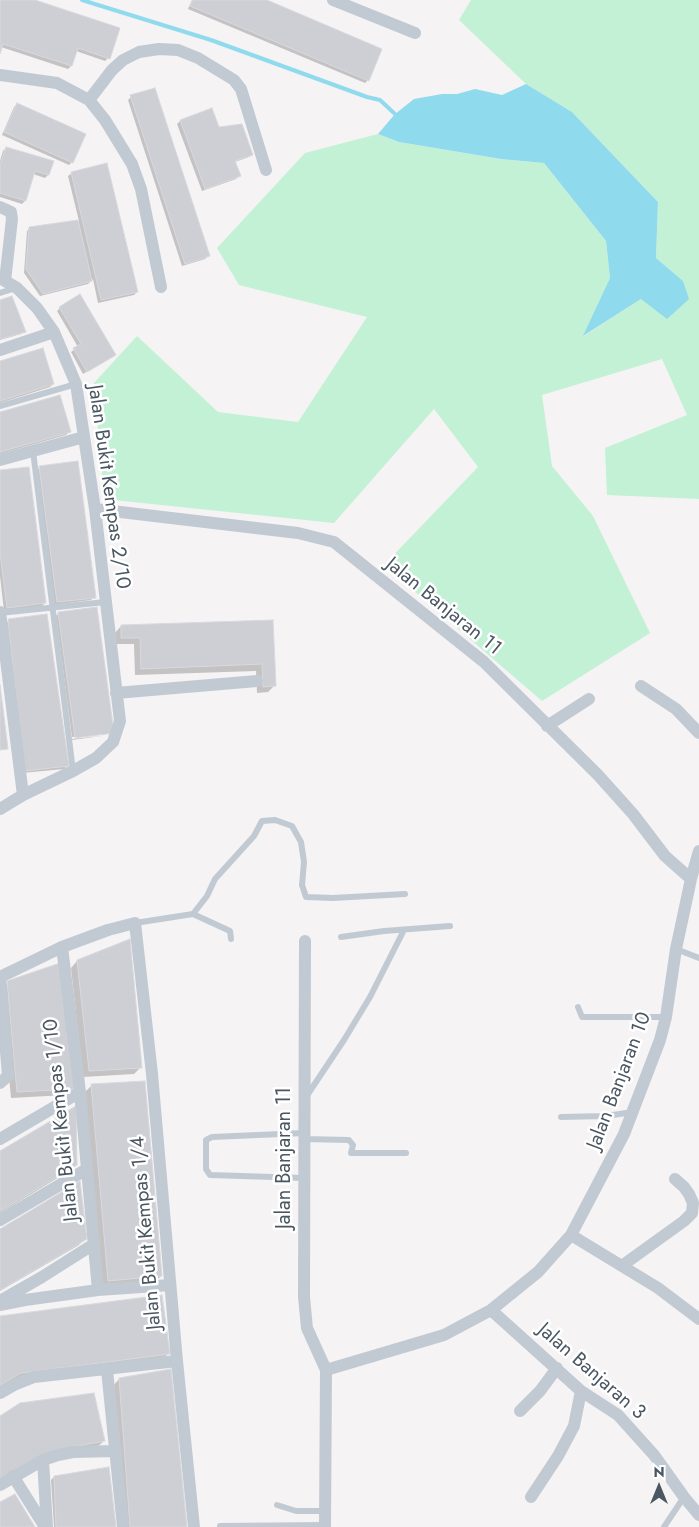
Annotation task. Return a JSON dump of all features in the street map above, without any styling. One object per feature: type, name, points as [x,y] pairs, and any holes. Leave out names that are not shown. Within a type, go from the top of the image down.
[{"type":"street","points":[[334,0],[356,4],[416,34]]},
{"type":"street","points":[[89,100],[112,70],[123,60],[139,52],[159,49],[178,50],[198,58],[234,80],[241,89],[266,170]]},
{"type":"street","points":[[0,75],[57,83],[89,100],[105,120],[132,164],[141,189],[162,287]]},
{"type":"street","name":"Jalan Bukit Kempas 2/10","points":[[0,207],[6,208],[11,212],[12,219],[2,284],[17,288],[37,308],[54,332],[76,384],[95,509],[120,722],[113,742],[96,758],[73,771]]},
{"type":"street","points":[[0,350],[54,332]]},
{"type":"street","points":[[0,460],[84,437]]},
{"type":"street","name":"Jalan Banjaran 11","points":[[95,509],[190,522],[298,533],[334,542],[484,662],[604,782],[665,856],[691,879]]},
{"type":"street","points":[[0,613],[23,795]]},
{"type":"street","points":[[116,693],[257,681]]},
{"type":"street","points":[[641,686],[676,709],[699,734]]},
{"type":"street","points":[[547,726],[589,699]]},
{"type":"street","points":[[0,809],[23,795],[73,771]]},
{"type":"street","name":"Jalan Banjaran 10","points":[[326,1370],[444,1335],[491,1310],[538,1272],[571,1235],[624,1134],[660,1040],[666,1017],[676,949],[699,851]]},
{"type":"street","points":[[0,1083],[8,1076],[0,977],[62,947],[108,930],[135,923]]},
{"type":"street","name":"Jalan Bukit Kempas 1/4","points":[[135,923],[152,1074],[177,1361],[194,1527]]},
{"type":"street","name":"Jalan Banjaran 11","points":[[305,941],[304,1297],[307,1328],[326,1370]]},
{"type":"street","name":"Jalan Bukit Kempas 1/10","points":[[62,947],[80,1092],[98,1290]]},
{"type":"street","points":[[0,1139],[80,1092]]},
{"type":"street","points":[[0,1220],[87,1169]]},
{"type":"street","points":[[624,1265],[692,1213],[693,1203],[689,1194],[675,1179]]},
{"type":"street","points":[[571,1235],[624,1265],[658,1288],[699,1320]]},
{"type":"street","points":[[0,1301],[94,1244]]},
{"type":"street","points":[[0,1305],[98,1290],[170,1285]]},
{"type":"street","name":"Jalan Banjaran 3","points":[[491,1310],[581,1391],[618,1415],[654,1455],[699,1515]]},
{"type":"street","points":[[0,1393],[14,1385],[34,1378],[177,1361]]},
{"type":"street","points":[[520,1411],[540,1391],[557,1368]]},
{"type":"street","points":[[107,1370],[123,1527]]},
{"type":"street","points":[[325,1526],[326,1370]]},
{"type":"street","points":[[531,1497],[558,1456],[574,1426],[581,1391]]},
{"type":"street","points":[[0,1485],[43,1460],[73,1452],[116,1451]]},
{"type":"street","points":[[43,1460],[46,1527]]},
{"type":"street","points":[[13,1476],[46,1527]]},
{"type":"lane","points":[[0,406],[76,384]]},
{"type":"lane","points":[[33,451],[73,771]]},
{"type":"lane","points":[[0,613],[105,602]]},
{"type":"lane","points":[[193,914],[207,896],[215,879],[254,836],[262,821],[275,820],[292,826],[301,842],[304,862],[302,885],[306,897],[333,898],[405,894]]},
{"type":"lane","points":[[135,923],[193,914],[230,931],[231,939]]},
{"type":"lane","points":[[341,937],[384,931],[450,926]]},
{"type":"lane","points":[[304,1100],[366,1004],[404,930]]},
{"type":"lane","points":[[676,949],[699,958]]},
{"type":"lane","points":[[578,1007],[582,1017],[666,1017]]},
{"type":"lane","points":[[561,1117],[606,1116],[632,1112]]},
{"type":"lane","points":[[304,1178],[210,1175],[206,1169],[206,1140],[212,1137],[304,1136],[349,1140],[353,1145],[351,1153],[406,1153]]},
{"type":"lane","points":[[664,1527],[684,1497]]},
{"type":"lane","points":[[277,1505],[296,1511],[324,1511]]},
{"type":"lane","points":[[220,1526],[325,1526]]},
{"type":"green space","points":[[471,0],[699,0],[699,499],[607,495],[605,448],[687,415],[662,359],[542,395],[552,466],[593,516],[650,633],[542,701],[384,565],[478,467],[434,409],[334,523],[104,499],[94,383],[137,336],[218,412],[298,422],[367,317],[239,285],[217,248],[305,153],[378,134],[399,142],[501,159],[544,163],[606,241],[610,278],[584,336],[641,299],[683,281],[656,258],[658,202],[572,112],[526,84],[459,20]]},
{"type":"water","points":[[526,84],[572,112],[658,202],[656,258],[683,281],[689,299],[667,319],[641,299],[583,336],[610,278],[606,241],[544,163],[501,159],[399,142],[378,134],[395,114],[414,99],[442,94],[457,94],[475,89],[502,95]]},
{"type":"building","points":[[0,0],[35,0],[120,28],[110,59],[78,48],[72,66],[3,44],[0,54]]},
{"type":"building","points":[[193,0],[267,0],[382,49],[369,81],[190,6]]},
{"type":"building","points":[[155,88],[210,256],[185,264],[130,95]]},
{"type":"building","points":[[17,103],[86,134],[73,163],[4,132]]},
{"type":"building","points":[[212,108],[219,127],[242,124],[253,155],[235,161],[241,176],[205,189],[180,120]]},
{"type":"building","points":[[6,147],[54,161],[49,175],[35,171],[26,201],[0,193],[0,165]]},
{"type":"building","points":[[107,163],[138,292],[101,300],[71,172]]},
{"type":"building","points":[[78,220],[92,281],[43,294],[26,269],[29,227]]},
{"type":"building","points":[[80,294],[116,355],[87,372],[73,348],[81,344],[59,307]]},
{"type":"building","points":[[12,296],[26,332],[0,339],[0,300]]},
{"type":"building","points":[[43,348],[54,384],[0,401],[0,361]]},
{"type":"building","points":[[60,395],[71,432],[0,452],[0,412]]},
{"type":"building","points":[[78,461],[96,598],[57,602],[39,466]]},
{"type":"building","points":[[29,467],[46,603],[7,608],[0,553],[0,470]]},
{"type":"building","points":[[97,607],[114,733],[75,738],[58,612]]},
{"type":"building","points":[[47,614],[69,766],[24,771],[8,619]]},
{"type":"building","points":[[273,620],[276,686],[263,687],[262,664],[141,669],[140,638],[121,638],[121,625]]},
{"type":"building","points":[[0,685],[8,749],[0,750]]},
{"type":"building","points":[[130,939],[142,1068],[89,1071],[77,960]]},
{"type":"building","points":[[60,963],[74,1089],[17,1092],[7,981]]},
{"type":"building","points":[[145,1081],[162,1276],[108,1281],[91,1084]]},
{"type":"building","points":[[76,1106],[77,1165],[0,1211],[0,1151]]},
{"type":"building","points":[[80,1181],[87,1239],[0,1290],[0,1229]]},
{"type":"building","points":[[162,1295],[170,1354],[21,1373],[0,1385],[0,1316]]},
{"type":"building","points":[[171,1369],[187,1527],[130,1527],[119,1378]]},
{"type":"building","points":[[94,1393],[105,1441],[51,1451],[0,1483],[0,1416],[20,1403]]},
{"type":"building","points":[[109,1467],[116,1527],[56,1527],[54,1476]]},
{"type":"building","points":[[15,1494],[35,1527],[0,1527],[0,1502]]},
{"type":"waterway","points":[[82,0],[211,40],[367,97],[380,100],[395,114]]}]
